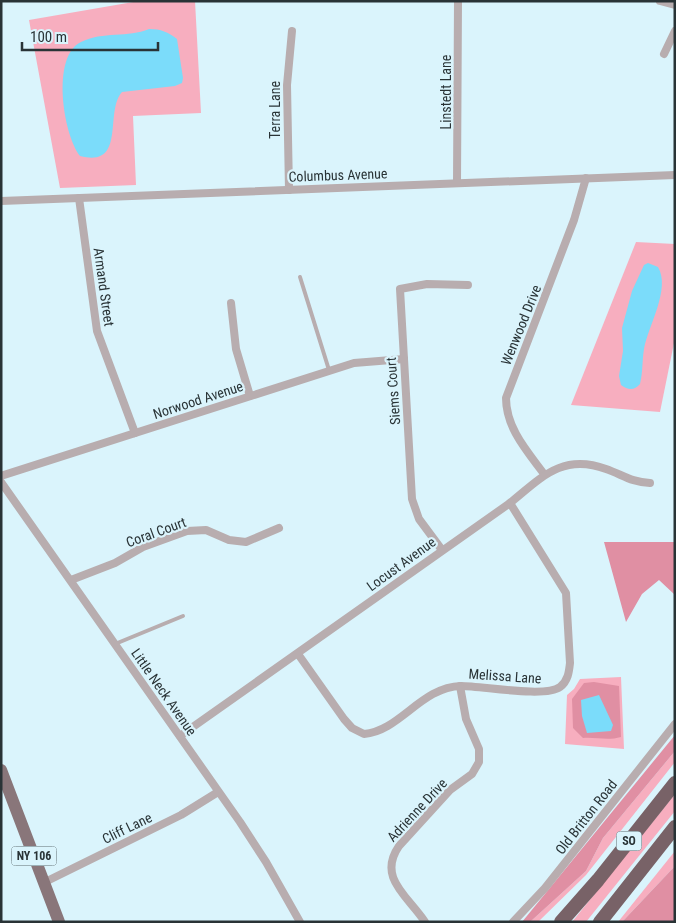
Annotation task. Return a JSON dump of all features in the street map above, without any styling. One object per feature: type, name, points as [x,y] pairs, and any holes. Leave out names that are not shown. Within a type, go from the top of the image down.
[{"type":"highway","name":"SO","points":[[561,922],[598,880],[675,783]]},
{"type":"highway","name":"SO","points":[[600,922],[675,827]]},
{"type":"main road","name":"NY 106","points":[[1,770],[60,922]]},
{"type":"street","name":"Linstedt Lane","points":[[457,183],[458,1]]},
{"type":"street","points":[[660,1],[675,5]]},
{"type":"street","name":"Terra Lane","points":[[289,190],[287,85],[292,31]]},
{"type":"street","points":[[664,54],[675,31]]},
{"type":"street","name":"Columbus Avenue","points":[[1,201],[675,175]]},
{"type":"street","name":"Wenwood Drive","points":[[544,474],[514,431],[508,418],[506,398],[564,247],[586,178]]},
{"type":"street","name":"Armand Street","points":[[79,198],[97,331],[135,433]]},
{"type":"street","name":"Siems Court","points":[[442,550],[414,508],[400,289],[427,284],[468,285]]},
{"type":"street","points":[[231,304],[236,349],[250,396]]},
{"type":"street","name":"Norwood Avenue","points":[[1,476],[354,362],[404,359]]},
{"type":"street","name":"Locust Avenue","points":[[180,736],[510,503],[544,474],[562,467],[586,465],[604,468],[630,481],[650,483]]},
{"type":"street","name":"Little Neck Avenue","points":[[1,482],[180,736],[266,862],[296,920]]},
{"type":"street","name":"Melissa Lane","points":[[298,654],[344,719],[352,728],[364,734],[380,730],[434,692],[460,686],[546,692],[561,686],[569,675],[566,593],[510,503]]},
{"type":"street","name":"Coral Court","points":[[71,580],[115,563],[143,547],[187,531],[206,530],[229,540],[246,542],[279,528]]},
{"type":"street","name":"Adrienne Drive","points":[[425,922],[393,882],[390,868],[392,856],[399,846],[450,790],[472,774],[479,762],[479,749],[466,719],[460,686]]},
{"type":"street","name":"Old Britton Road","points":[[513,922],[558,873],[675,724]]},
{"type":"street","name":"Cliff Lane","points":[[45,882],[181,815],[218,792]]},
{"type":"lane","points":[[300,276],[329,370]]},
{"type":"lane","points":[[115,644],[182,616]]},
{"type":"shaded area","points":[[139,1],[195,1],[201,113],[133,116],[136,185],[60,188],[29,20]]},
{"type":"shaded area","points":[[636,242],[675,244],[675,338],[660,412],[571,405]]},
{"type":"shaded area","points":[[604,542],[675,542],[675,595],[659,580],[642,594],[626,622]]},
{"type":"shaded area","points":[[621,677],[624,749],[565,744],[567,695],[574,689],[580,679]]},
{"type":"shaded area","points":[[594,682],[619,686],[621,737],[611,739],[583,738],[573,728],[572,699],[584,683]]},
{"type":"shaded area","points":[[675,735],[675,751],[603,838],[586,871],[530,922],[522,922]]},
{"type":"shaded area","points":[[675,751],[675,762],[586,875],[538,922],[530,922],[586,871],[603,838]]},
{"type":"shaded area","points":[[675,794],[675,811],[586,922],[572,922]]},
{"type":"shaded area","points":[[675,851],[675,866],[622,922],[618,922]]},
{"type":"shaded area","points":[[675,866],[675,920],[671,922],[622,922]]},
{"type":"water","points":[[149,29],[164,31],[177,39],[183,78],[182,83],[175,86],[122,92],[114,112],[112,136],[104,154],[95,158],[80,156],[69,131],[63,96],[63,78],[66,63],[72,50],[81,42],[89,39],[107,35],[141,32]]},
{"type":"water","points":[[648,263],[658,267],[662,286],[646,340],[640,384],[633,389],[629,389],[621,385],[619,376],[623,351],[622,328],[632,291],[644,265]]},
{"type":"water","points":[[599,695],[613,725],[611,731],[587,733],[582,716],[581,700]]}]
